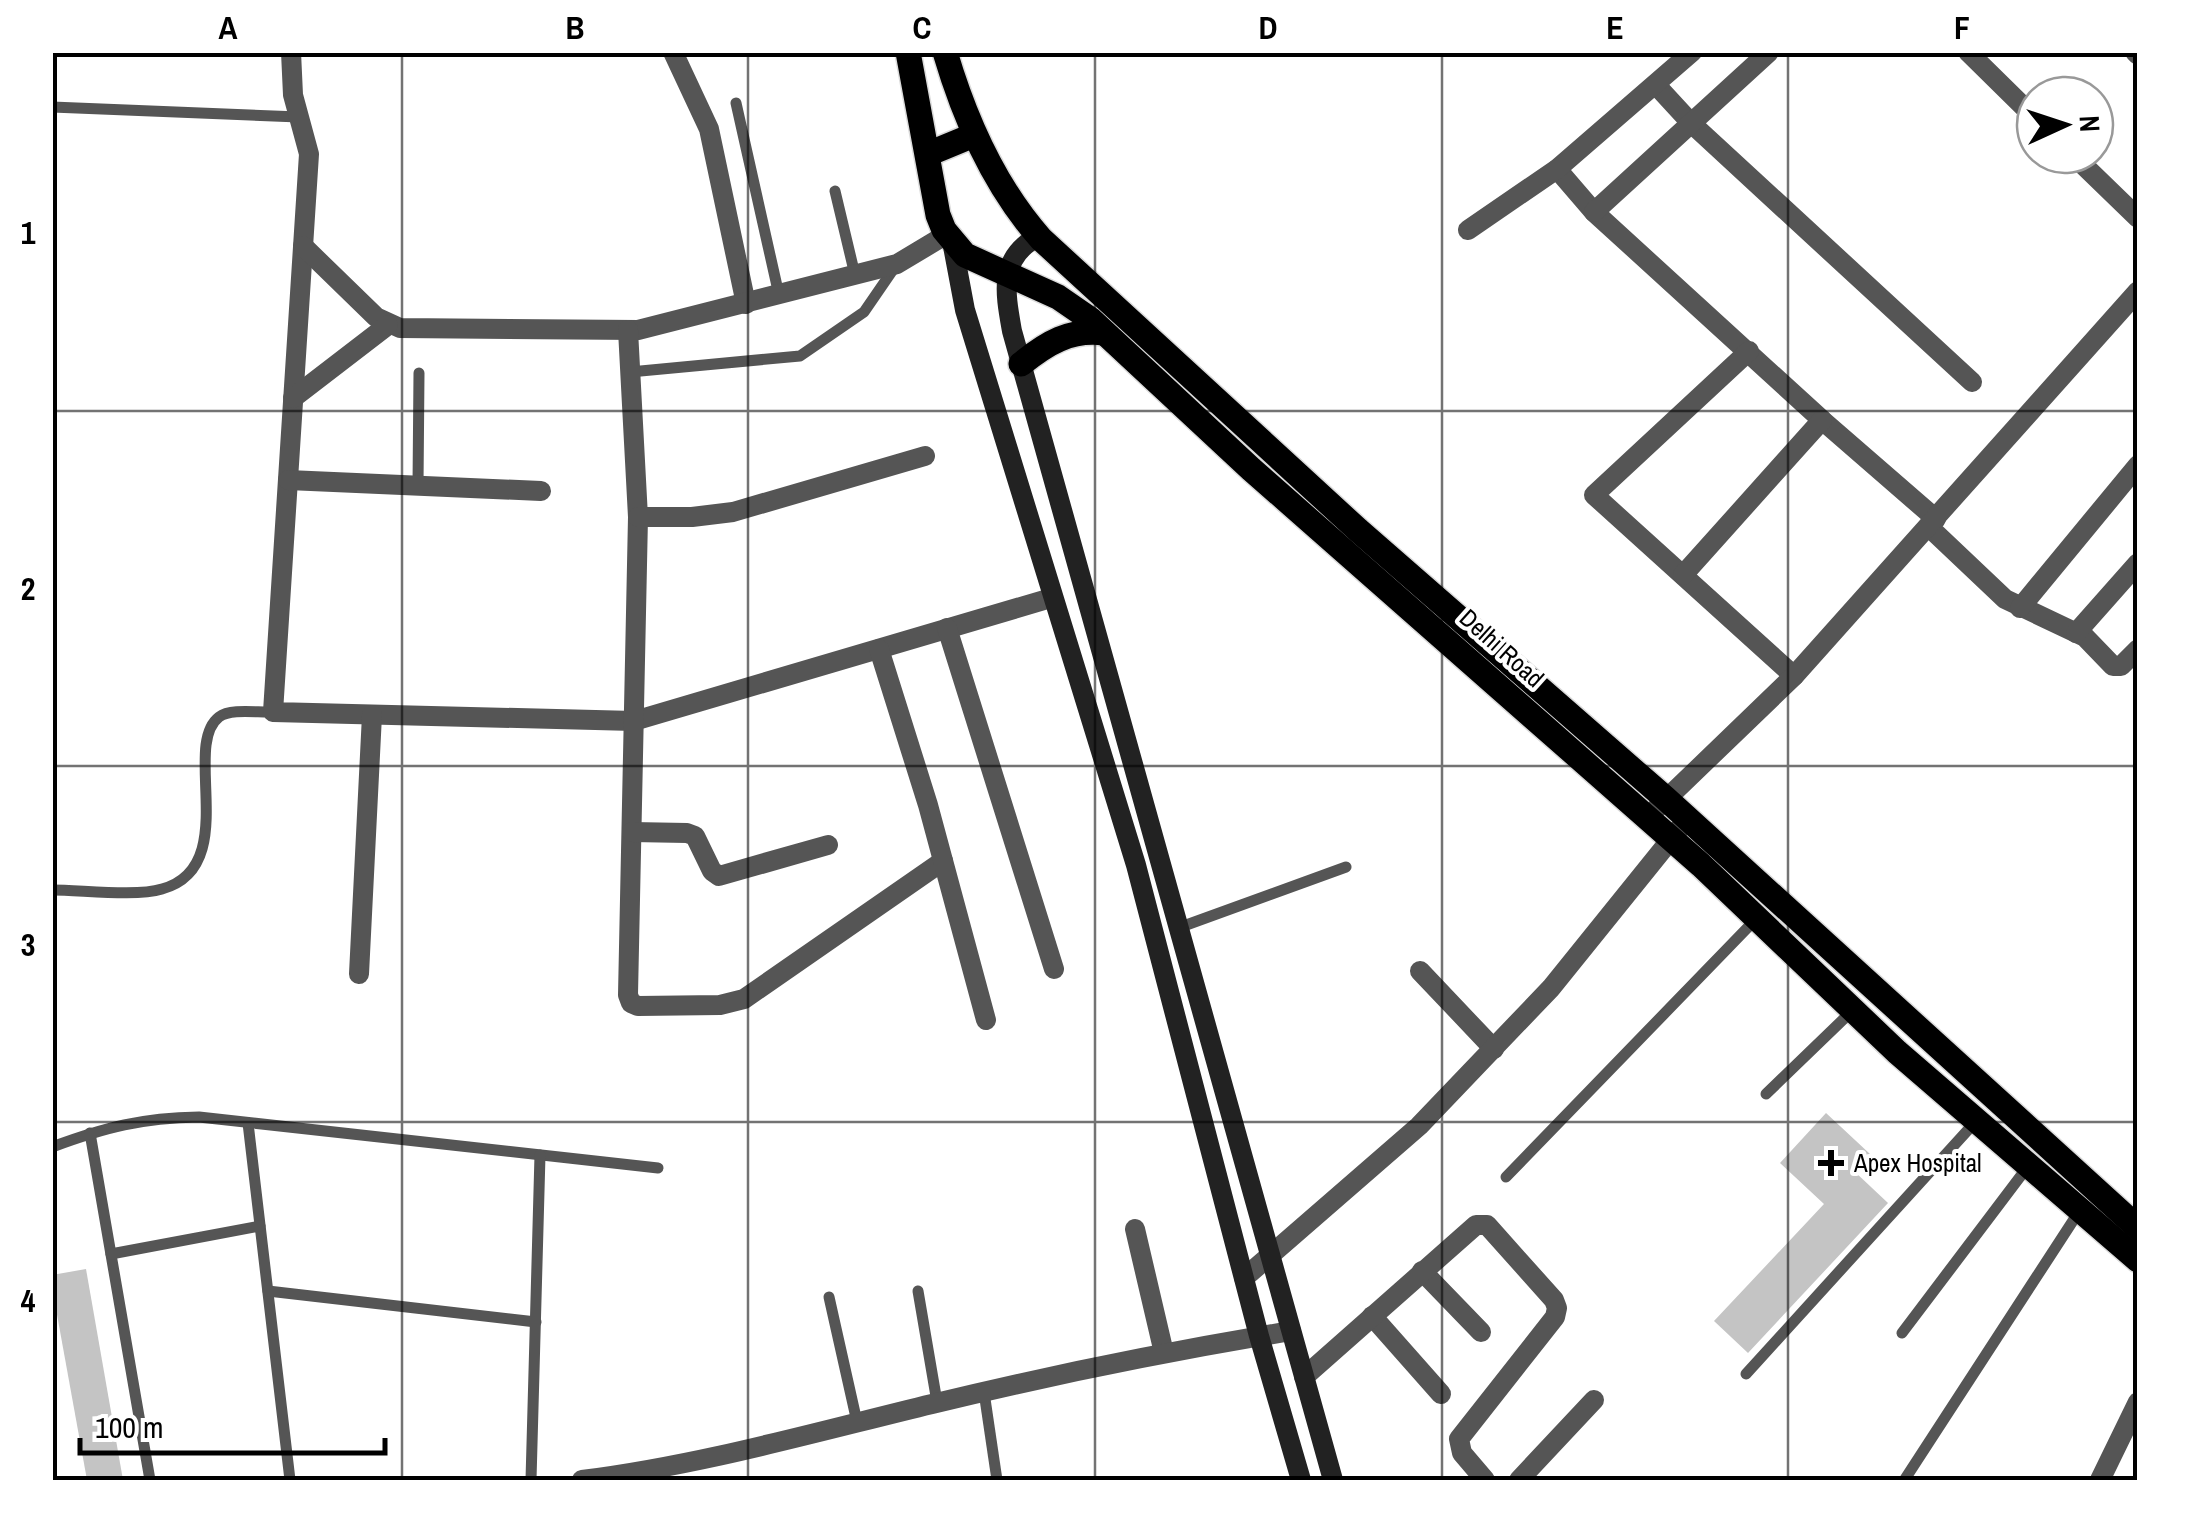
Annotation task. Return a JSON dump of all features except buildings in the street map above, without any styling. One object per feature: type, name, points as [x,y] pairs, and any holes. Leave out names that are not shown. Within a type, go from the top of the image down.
[{"type":"main road","points":[[908,52],[938,215],[949,237]]},
{"type":"main road","points":[[945,52],[974,135],[1018,210],[1039,236],[1680,829],[2138,1228]]},
{"type":"main road","points":[[928,154],[974,135]]},
{"type":"main road","name":"Delhi Road","points":[[949,237],[965,255],[1058,297],[1104,332],[1251,469],[1657,808]]},
{"type":"main road","points":[[1021,364],[1069,334],[1104,332]]},
{"type":"main road","points":[[1680,829],[1756,919],[1853,1010],[2138,1260]]},
{"type":"street","points":[[291,52],[292,86],[309,154],[273,712],[634,721],[1051,598]]},
{"type":"street","points":[[673,52],[709,130],[746,304]]},
{"type":"street","points":[[1468,230],[1557,168],[1692,52]]},
{"type":"street","points":[[1594,212],[1769,52]]},
{"type":"street","points":[[1968,52],[2015,98]]},
{"type":"street","points":[[1656,85],[1972,382]]},
{"type":"street","points":[[1557,168],[1594,212],[1933,523],[2004,599],[2091,641],[2116,668],[2138,649]]},
{"type":"street","points":[[2094,175],[2138,218]]},
{"type":"street","points":[[1039,236],[1022,246],[1005,275],[1006,298],[1021,364],[1333,1480]]},
{"type":"street","points":[[303,246],[388,325],[628,330],[665,325],[898,264],[949,237],[965,310],[1136,865],[1259,1336],[1301,1480]]},
{"type":"street","points":[[1657,808],[1794,676],[2138,291]]},
{"type":"street","points":[[293,398],[388,325]]},
{"type":"street","points":[[628,330],[638,517],[628,995],[631,1003],[720,1005],[744,999],[943,861]]},
{"type":"street","points":[[1749,352],[1594,496],[1794,676]]},
{"type":"street","points":[[1683,576],[1822,420]]},
{"type":"street","points":[[638,517],[733,512],[925,456]]},
{"type":"street","points":[[2020,608],[2138,465]]},
{"type":"street","points":[[288,480],[541,491]]},
{"type":"street","points":[[2076,633],[2138,562]]},
{"type":"street","points":[[947,628],[1054,969]]},
{"type":"street","points":[[879,648],[986,1020]]},
{"type":"street","points":[[359,974],[372,715]]},
{"type":"street","points":[[1244,1278],[1419,1126],[1551,988],[1680,829]]},
{"type":"street","points":[[632,832],[686,832],[695,836],[718,876],[828,845]]},
{"type":"street","points":[[1420,971],[1494,1048]]},
{"type":"street","points":[[1304,1377],[1476,1225],[1488,1225],[1557,1308],[1555,1316],[1459,1439],[1462,1453],[1485,1480]]},
{"type":"street","points":[[1136,1229],[1164,1353]]},
{"type":"street","points":[[1422,1271],[1481,1332]]},
{"type":"street","points":[[1372,1316],[1441,1394]]},
{"type":"street","points":[[582,1480],[690,1472],[937,1402],[1164,1353],[1291,1331]]},
{"type":"street","points":[[1520,1480],[1594,1400]]},
{"type":"street","points":[[2100,1480],[2138,1402]]},
{"type":"lane","points":[[736,103],[779,295]]},
{"type":"lane","points":[[52,107],[299,117]]},
{"type":"lane","points":[[835,190],[854,275]]},
{"type":"lane","points":[[630,372],[800,356],[864,312],[898,264]]},
{"type":"lane","points":[[418,486],[419,373]]},
{"type":"lane","points":[[52,890],[151,891],[176,884],[198,861],[204,842],[207,748],[212,725],[227,713],[273,712]]},
{"type":"lane","points":[[1178,928],[1346,867]]},
{"type":"lane","points":[[1506,1177],[1756,919]]},
{"type":"lane","points":[[1766,1094],[1853,1010]]},
{"type":"lane","points":[[52,1147],[110,1126],[156,1118],[199,1117],[658,1168]]},
{"type":"lane","points":[[1746,1374],[1977,1120]]},
{"type":"lane","points":[[248,1122],[290,1480]]},
{"type":"lane","points":[[90,1133],[150,1480]]},
{"type":"lane","points":[[531,1480],[540,1155]]},
{"type":"lane","points":[[1902,1334],[2030,1165]]},
{"type":"lane","points":[[1905,1479],[2081,1209]]},
{"type":"lane","points":[[111,1254],[260,1226]]},
{"type":"lane","points":[[268,1291],[536,1322]]},
{"type":"lane","points":[[918,1291],[937,1402]]},
{"type":"lane","points":[[830,1298],[856,1422]]},
{"type":"lane","points":[[984,1392],[997,1480]]},
{"type":"place","name":"Apex Hospital","points":[[1831,1163]]}]
